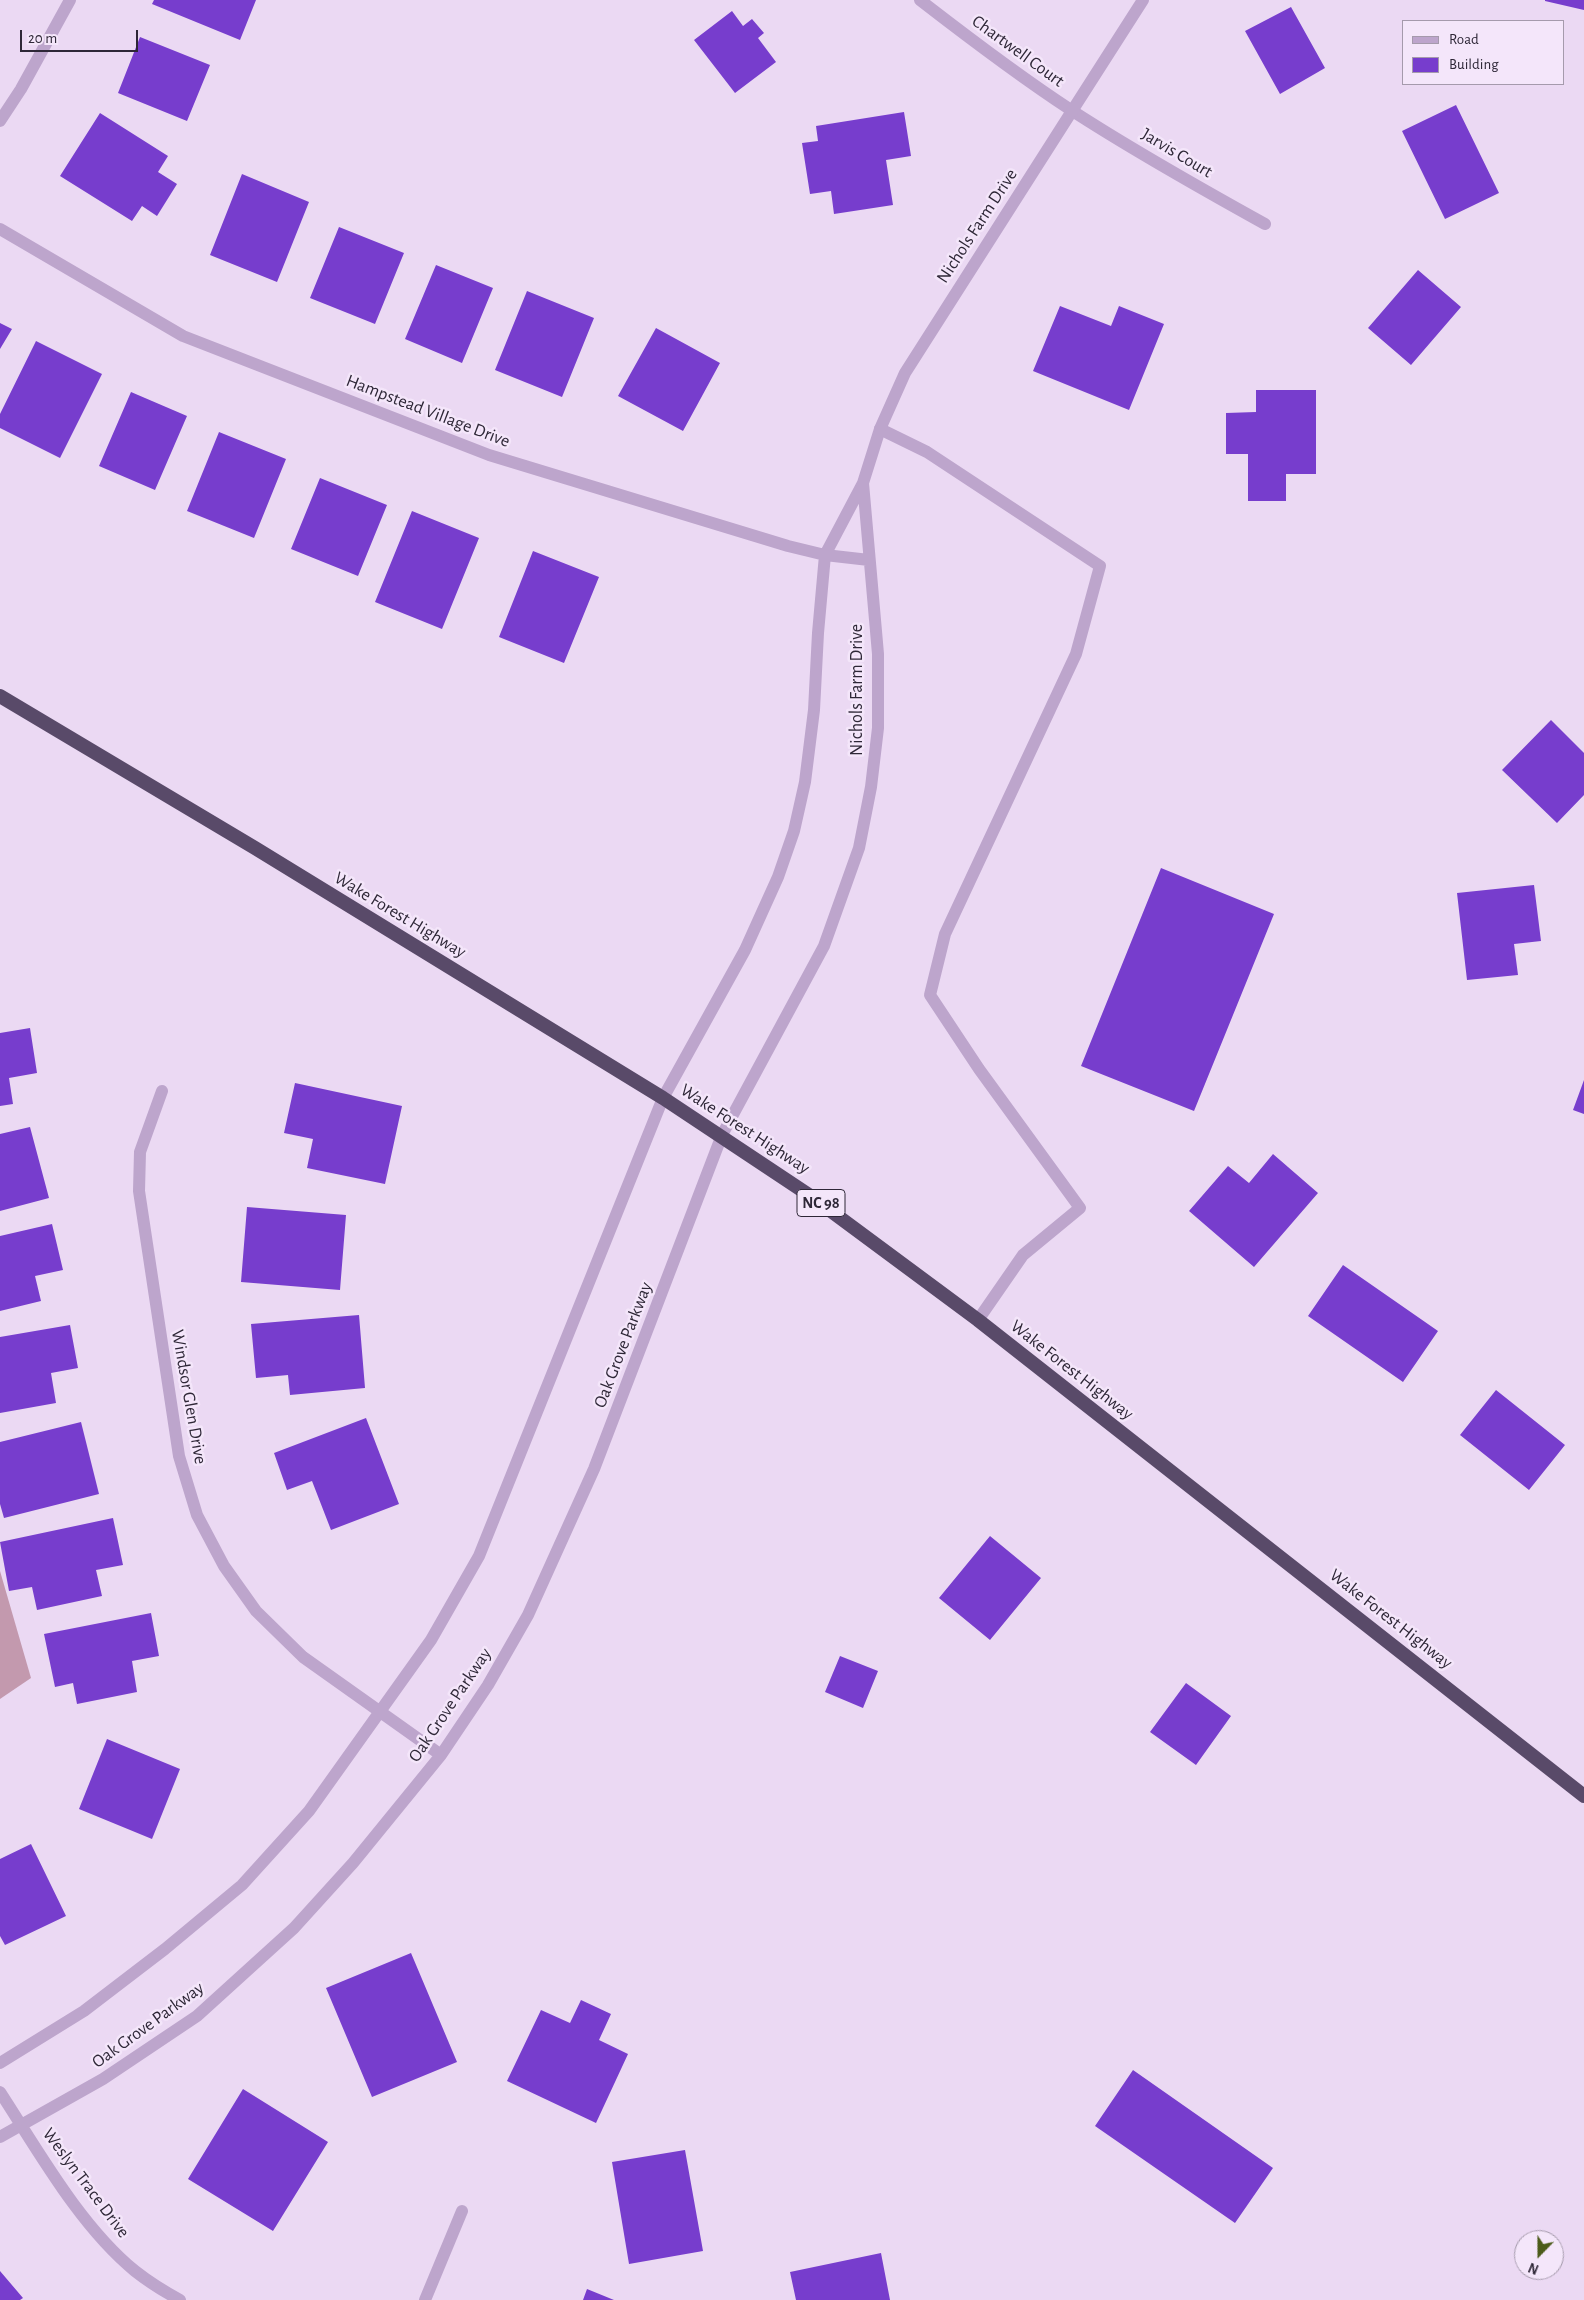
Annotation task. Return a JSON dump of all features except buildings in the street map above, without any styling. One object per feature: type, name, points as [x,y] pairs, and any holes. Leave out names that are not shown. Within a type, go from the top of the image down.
[{"type":"highway","name":"Wake Forest Highway","points":[[0,696],[255,848],[663,1098],[722,1135],[812,1196],[978,1320],[1584,1796]]},
{"type":"street","points":[[0,121],[21,89],[70,0]]},
{"type":"street","name":"Chartwell Court","points":[[920,0],[1000,61],[1072,111]]},
{"type":"street","name":"Nichols Farm Drive","points":[[663,1098],[745,950],[778,877],[794,831],[805,782],[814,710],[818,632],[825,555],[863,483],[880,429],[905,373],[1143,0]]},
{"type":"street","name":"Jarvis Court","points":[[1072,111],[1265,224]]},
{"type":"street","name":"Hampstead Village Drive","points":[[0,229],[183,336],[490,455],[825,555],[869,560]]},
{"type":"street","points":[[880,429],[927,452],[1100,566],[1076,654],[945,934],[930,996],[979,1069],[1080,1208],[1024,1255],[978,1320]]},
{"type":"street","name":"Nichols Farm Drive","points":[[722,1135],[824,946],[860,848],[871,787],[878,728],[878,654],[863,483]]},
{"type":"street","name":"Windsor Glen Drive","points":[[162,1091],[140,1152],[139,1191],[179,1456],[197,1515],[224,1566],[256,1611],[303,1657],[441,1755]]},
{"type":"street","points":[[0,2063],[84,2011],[165,1949],[242,1885],[308,1811],[431,1640],[479,1556],[663,1098]]},
{"type":"street","name":"Oak Grove Parkway","points":[[0,2137],[103,2079],[197,2016],[294,1928],[353,1864],[441,1755],[488,1685],[528,1615],[555,1559],[594,1469],[722,1135]]},
{"type":"street","name":"Weslyn Trace Drive","points":[[0,2092],[102,2239],[136,2272],[180,2300]]},
{"type":"street","points":[[425,2300],[462,2211]]},
{"type":"shaded area","points":[[0,1571],[31,1678],[0,1699]]}]
